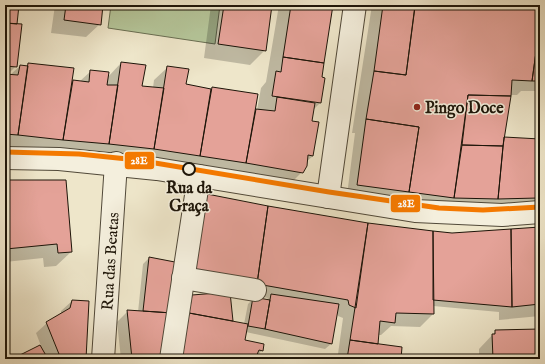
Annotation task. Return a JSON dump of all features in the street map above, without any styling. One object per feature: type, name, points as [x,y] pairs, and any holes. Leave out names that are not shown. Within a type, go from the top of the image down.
[{"type":"street","points":[[328,197],[355,5]]},
{"type":"street","points":[[5,158],[116,163],[415,211],[454,214],[502,215],[540,212]]},
{"type":"street","name":"Rua das Beatas","points":[[104,359],[116,163]]},
{"type":"street","points":[[171,359],[199,176]]},
{"type":"street","points":[[183,278],[255,290]]},
{"type":"green space","points":[[111,5],[220,5],[215,44],[108,28]]},
{"type":"building","points":[[5,5],[19,5],[17,24],[5,23]]},
{"type":"building","points":[[66,5],[103,5],[101,25],[64,20]]},
{"type":"building","points":[[224,5],[272,5],[266,51],[218,44]]},
{"type":"building","points":[[291,5],[333,5],[324,63],[283,57]]},
{"type":"building","points":[[383,5],[415,7],[406,75],[374,71]]},
{"type":"building","name":"Pingo Doce","points":[[415,5],[540,5],[540,23],[532,81],[512,80],[511,96],[468,95],[454,198],[409,192],[419,127],[366,119],[374,71],[406,75]]},
{"type":"building","points":[[5,23],[22,24],[17,67],[5,66]]},
{"type":"building","points":[[540,23],[540,81],[532,81]]},
{"type":"building","points":[[283,57],[324,63],[322,77],[325,78],[321,103],[272,96],[276,71],[281,72]]},
{"type":"building","points":[[121,62],[146,65],[142,86],[164,88],[154,149],[109,144]]},
{"type":"building","points":[[28,63],[74,68],[63,140],[18,135]]},
{"type":"building","points":[[20,65],[28,66],[18,135],[5,134],[5,74],[18,75]]},
{"type":"building","points":[[167,66],[189,69],[186,84],[211,89],[200,156],[154,149]]},
{"type":"building","points":[[90,70],[109,72],[107,85],[118,85],[109,144],[63,140],[73,80],[89,82]]},
{"type":"building","points":[[212,87],[258,94],[246,163],[200,156]]},
{"type":"building","points":[[468,95],[511,96],[503,146],[462,145]]},
{"type":"building","points":[[277,97],[315,103],[312,121],[319,122],[313,156],[308,155],[307,166],[303,173],[246,163],[256,109],[275,111]]},
{"type":"building","points":[[366,119],[419,127],[409,192],[357,185]]},
{"type":"building","points":[[504,137],[540,139],[540,189],[538,198],[498,199]]},
{"type":"building","points":[[462,145],[503,146],[498,199],[454,198]]},
{"type":"building","points":[[5,180],[66,180],[72,252],[58,253],[57,244],[6,249]]},
{"type":"building","points":[[207,194],[268,206],[257,284],[194,272]]},
{"type":"building","points":[[268,206],[368,223],[356,308],[349,305],[348,300],[257,284]]},
{"type":"building","points":[[368,223],[433,231],[434,314],[396,313],[395,323],[380,321],[378,344],[350,340]]},
{"type":"building","points":[[540,227],[540,304],[512,307],[511,229]]},
{"type":"building","points":[[511,229],[512,307],[433,300],[433,231],[452,233]]},
{"type":"building","points":[[149,257],[180,263],[172,313],[143,311]]},
{"type":"building","points":[[230,292],[233,321],[189,313],[192,295]]},
{"type":"building","points":[[271,294],[339,304],[332,344],[265,329]]},
{"type":"building","points":[[253,297],[270,300],[265,329],[248,326]]},
{"type":"building","points":[[72,300],[89,301],[86,359],[61,359],[46,322],[70,308]]},
{"type":"building","points":[[127,310],[172,313],[164,359],[132,359]]},
{"type":"building","points":[[189,313],[248,324],[245,340],[264,344],[263,351],[259,350],[255,359],[182,359]]},
{"type":"building","points":[[540,329],[540,359],[493,359],[492,334],[495,334],[495,330]]},
{"type":"building","points":[[350,340],[402,347],[401,359],[347,359]]},
{"type":"building","points":[[40,345],[48,359],[17,359],[16,357]]},
{"type":"transit line","name":"28E","points":[[5,152],[79,154],[137,160],[329,192],[439,208],[483,210],[540,207]]},
{"type":"place","name":"Pingo Doce","points":[[417,107]]},
{"type":"place","name":"Rua da Graça","points":[[189,169]]}]
